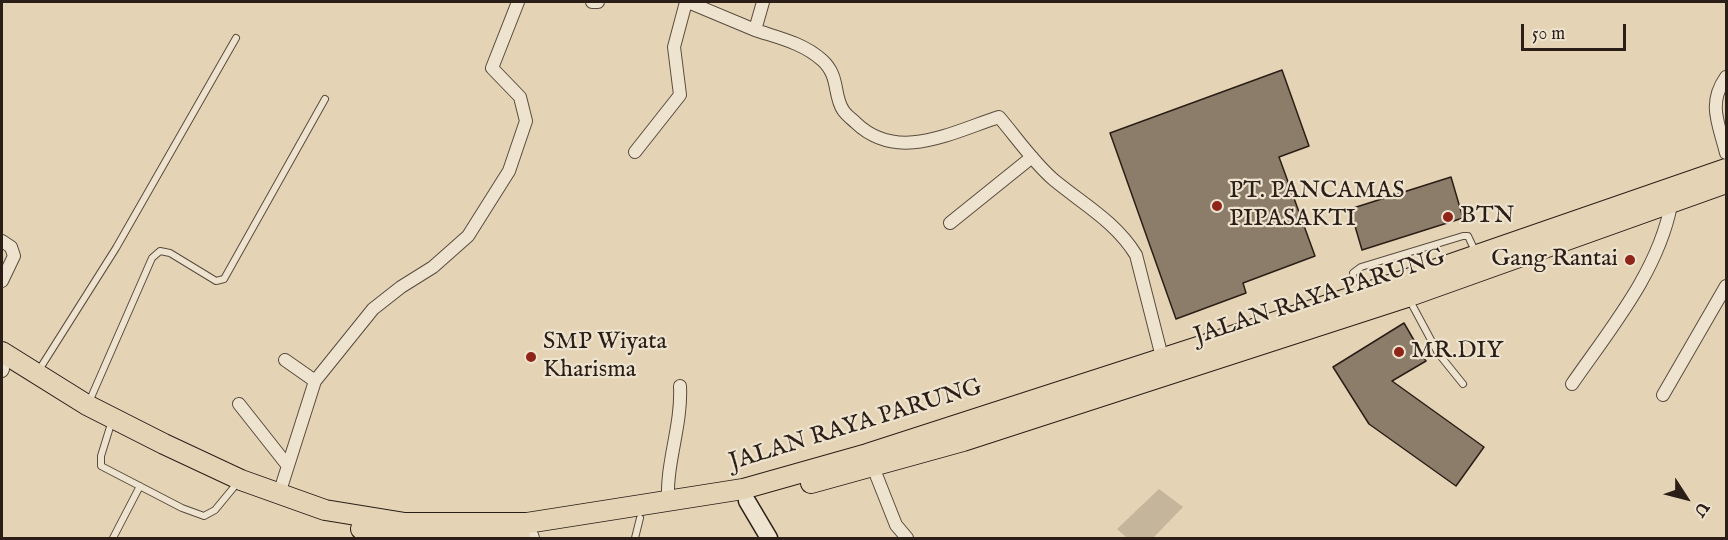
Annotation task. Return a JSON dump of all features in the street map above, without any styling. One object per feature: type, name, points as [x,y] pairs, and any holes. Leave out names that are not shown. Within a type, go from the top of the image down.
[{"type":"highway","name":"JALAN RAYA PARUNG","points":[[2,365],[36,375],[87,405],[241,480],[325,510],[405,523],[527,523],[743,489],[867,454],[1357,296],[1404,289],[1477,255],[1726,169]]},
{"type":"highway","name":"JALAN RAYA PARUNG","points":[[2,365],[64,406],[110,427],[157,454],[234,488],[321,522],[397,536],[533,537],[747,501],[873,467],[1404,289],[1671,205],[1726,183]]},
{"type":"main road","points":[[747,501],[769,538]]},
{"type":"street","points":[[279,494],[315,381],[373,309],[401,287],[433,267],[468,236],[509,171],[526,121],[520,97],[492,68],[518,2]]},
{"type":"street","points":[[592,2],[598,2]]},
{"type":"street","points":[[635,152],[680,95],[674,47],[687,2],[755,30],[802,46],[823,61],[836,79],[842,110],[865,131],[890,144],[925,141],[999,117],[1032,157],[1053,178],[1117,229],[1128,242],[1136,255],[1162,357]]},
{"type":"street","points":[[755,30],[763,2]]},
{"type":"street","points":[[1726,77],[1715,96],[1715,109],[1726,153]]},
{"type":"street","points":[[950,223],[1032,157]]},
{"type":"street","points":[[1572,384],[1633,295],[1667,228],[1671,205]]},
{"type":"street","points":[[2,241],[14,252],[2,281]]},
{"type":"street","points":[[1663,395],[1726,286]]},
{"type":"street","points":[[285,360],[315,381]]},
{"type":"street","points":[[668,501],[669,471],[680,417],[680,386]]},
{"type":"street","points":[[239,404],[288,466]]},
{"type":"street","points":[[873,467],[896,525],[907,538]]},
{"type":"lane","points":[[36,375],[116,248],[236,38]]},
{"type":"lane","points":[[87,405],[152,258],[160,251],[170,253],[216,281],[224,279],[325,99]]},
{"type":"lane","points":[[1357,296],[1352,279],[1353,273],[1361,267],[1463,236],[1468,236],[1477,255]]},
{"type":"lane","points":[[1404,289],[1438,352],[1463,384]]},
{"type":"lane","points":[[110,427],[101,456],[101,466],[140,486],[204,516],[215,510],[234,488]]},
{"type":"lane","points":[[113,538],[140,486]]},
{"type":"lane","points":[[635,538],[640,518]]},
{"type":"shaded area","points":[[1159,489],[1183,507],[1153,538],[1127,538],[1117,529]]},
{"type":"building","name":"PT. PANCAMAS PIPASAKTI","points":[[1282,70],[1309,146],[1279,157],[1315,256],[1243,283],[1246,293],[1176,319],[1110,133]]},
{"type":"building","points":[[1451,177],[1463,218],[1362,250],[1350,209]]},
{"type":"building","points":[[1404,323],[1426,361],[1392,381],[1484,447],[1456,486],[1369,424],[1333,367]]},
{"type":"place","name":"PT. PANCAMAS PIPASAKTI","points":[[1217,206]]},
{"type":"place","name":"BTN","points":[[1448,217]]},
{"type":"place","name":"Gang Rantai","points":[[1630,260]]},
{"type":"place","name":"MR.DIY","points":[[1399,352]]},
{"type":"place","name":"SMP Wiyata Kharisma","points":[[531,357]]}]
